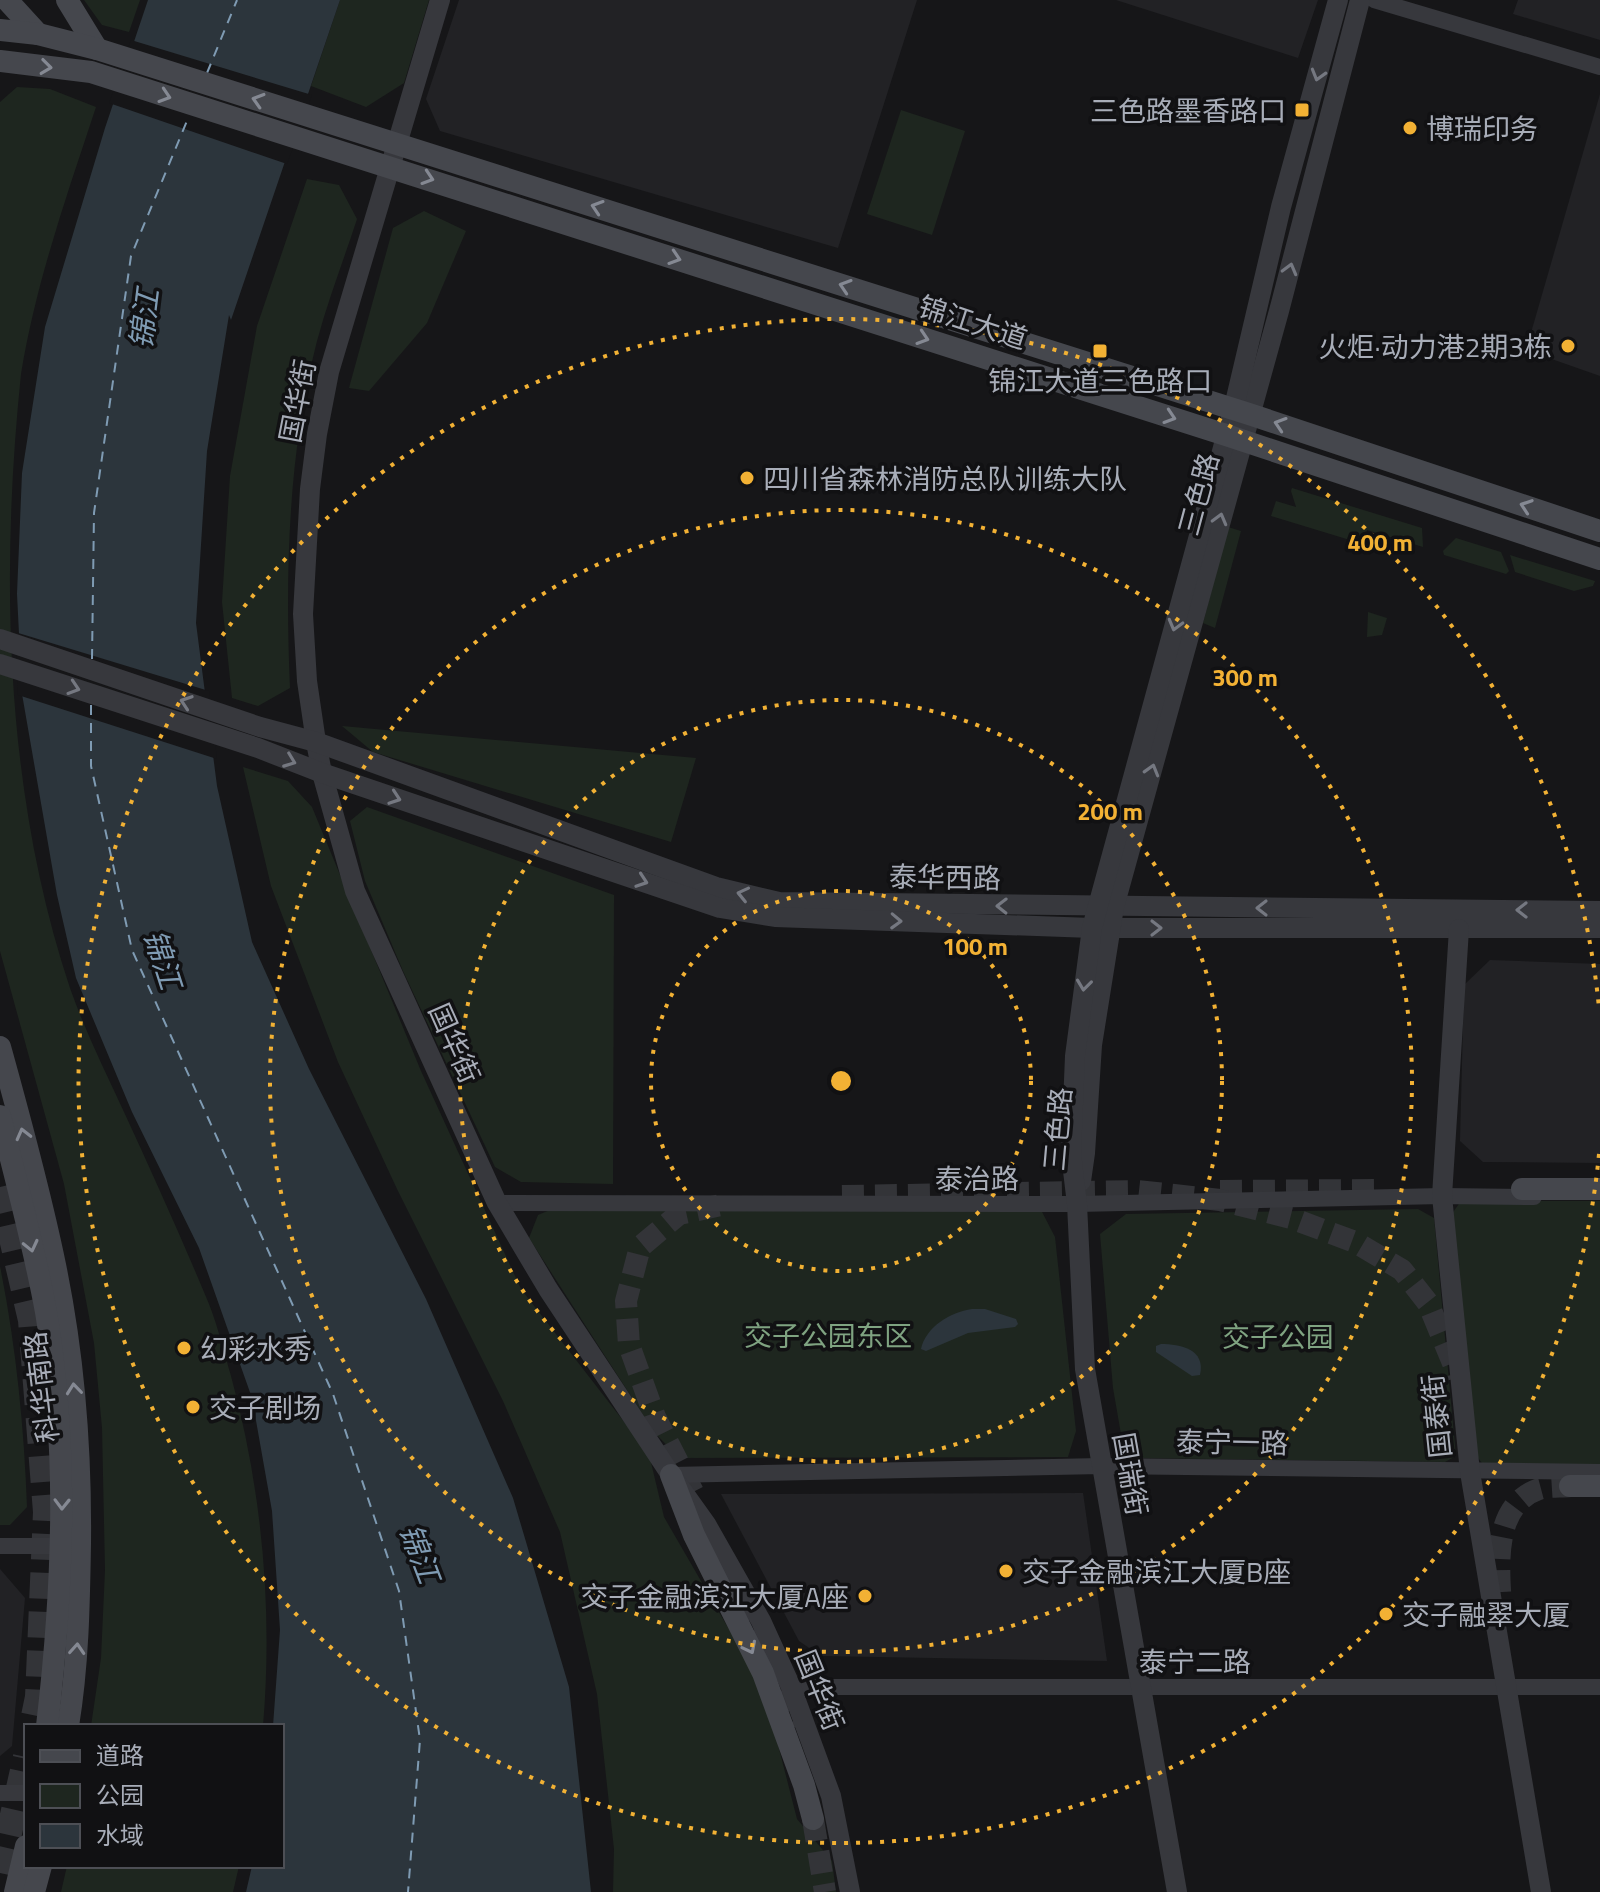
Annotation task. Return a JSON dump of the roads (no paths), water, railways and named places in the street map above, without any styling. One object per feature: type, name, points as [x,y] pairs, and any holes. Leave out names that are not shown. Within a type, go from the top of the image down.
[{"type":"main road","points":[[7,0],[38,34]]},
{"type":"main road","points":[[67,0],[97,49]]},
{"type":"main road","name":"锦江大道","points":[[0,30],[38,34],[97,49],[1241,412],[1600,531]]},
{"type":"main road","name":"锦江大道","points":[[0,61],[91,72],[1234,438],[1600,559]]},
{"type":"main road","name":"科华南路","points":[[0,1047],[56,1266],[76,1409],[81,1488],[70,1546],[47,1724]]},
{"type":"main road","name":"科华南路","points":[[0,1116],[4,1149],[46,1312],[57,1401],[62,1493],[70,1546],[75,1683],[68,1724]]},
{"type":"main road","points":[[1522,1189],[1600,1189]]},
{"type":"main road","points":[[671,1475],[694,1535],[763,1673],[804,1785],[813,1819]]},
{"type":"main road","points":[[1570,1486],[1600,1486]]},
{"type":"main road","points":[[15,1892],[24,1854]]},
{"type":"main road","points":[[34,1892],[40,1868]]},
{"type":"street","name":"国华街","points":[[440,0],[329,372],[315,448],[303,614],[307,681],[322,773],[355,891],[497,1203],[548,1289],[706,1524],[761,1621],[791,1687],[831,1796],[850,1892]]},
{"type":"street","name":"三色路","points":[[1077,1204],[1085,1153],[1103,918],[1241,412],[1281,207],[1338,0]]},
{"type":"street","name":"三色路","points":[[1241,412],[1283,298],[1360,0]]},
{"type":"street","points":[[1374,0],[1600,67]]},
{"type":"street","name":"泰华西路","points":[[0,639],[260,727],[316,742],[716,887],[779,902],[1103,918],[1459,929],[1600,928]]},
{"type":"street","name":"泰华西路","points":[[0,664],[258,748],[322,773],[720,908],[775,917],[1103,918],[1600,911]]},
{"type":"street","name":"国泰街","points":[[1459,929],[1442,1196],[1470,1472],[1541,1892]]},
{"type":"street","name":"泰治路","points":[[497,1203],[1077,1204],[1442,1196],[1600,1198]]},
{"type":"street","name":"国瑞街","points":[[1077,1204],[1085,1369],[1177,1892]]},
{"type":"street","name":"泰宁一路","points":[[671,1475],[1101,1466],[1600,1472]]},
{"type":"street","points":[[0,1546],[70,1546]]},
{"type":"street","name":"泰宁二路","points":[[791,1687],[1600,1687]]},
{"type":"street","points":[[0,1793],[24,1793]]},
{"type":"water","name":"锦江","points":[[148,0],[340,0],[231,320],[229,315],[207,451],[196,623],[217,786],[252,942],[309,1069],[426,1299],[513,1498],[569,1687],[591,1892],[246,1892],[252,1868],[284,1868],[284,1724],[273,1724],[280,1630],[272,1511],[252,1398],[199,1248],[132,1112],[76,978],[57,895],[22,694],[17,594],[22,473],[45,327],[105,128]]},
{"type":"water","points":[[985,1309],[1016,1319],[1018,1324],[1015,1327],[968,1333],[926,1351],[921,1349],[928,1334],[940,1322],[955,1313]]},
{"type":"water","points":[[1161,1344],[1190,1350],[1199,1359],[1200,1375],[1192,1376],[1156,1352],[1156,1346]]},
{"type":"tunnel","points":[[0,1187],[31,1320],[46,1512],[38,1697],[32,1724]]},
{"type":"tunnel","points":[[1220,1191],[1377,1190]]},
{"type":"tunnel","points":[[842,1196],[1138,1191],[1220,1200],[1291,1218],[1355,1242],[1402,1270],[1428,1303],[1457,1378]]},
{"type":"tunnel","points":[[693,1492],[655,1417],[629,1345],[626,1301],[640,1247],[679,1214],[721,1205]]},
{"type":"tunnel","points":[[1502,1625],[1500,1548],[1511,1512],[1522,1499],[1539,1489],[1570,1486]]},
{"type":"tunnel","points":[[741,1600],[797,1726]]},
{"type":"tunnel","points":[[0,1873],[24,1766]]},
{"type":"tunnel","points":[[813,1819],[825,1892]]},
{"type":"place","name":"三色路墨香路口","points":[[1302,110]]},
{"type":"place","name":"博瑞印务","points":[[1410,128]]},
{"type":"place","name":"火炬·动力港2期3栋","points":[[1568,346]]},
{"type":"place","name":"锦江大道三色路口","points":[[1100,351]]},
{"type":"place","name":"四川省森林消防总队训练大队","points":[[747,478]]},
{"type":"place","name":"幻彩水秀","points":[[184,1348]]},
{"type":"place","name":"交子剧场","points":[[193,1407]]},
{"type":"place","name":"交子金融滨江大厦B座","points":[[1006,1571]]},
{"type":"place","name":"交子金融滨江大厦A座","points":[[865,1596]]},
{"type":"place","name":"交子融翠大厦","points":[[1386,1614]]},
{"type":"park label","name":"交子公园东区","points":[[828,1335]]},
{"type":"park label","name":"交子公园","points":[[1278,1336]]}]
